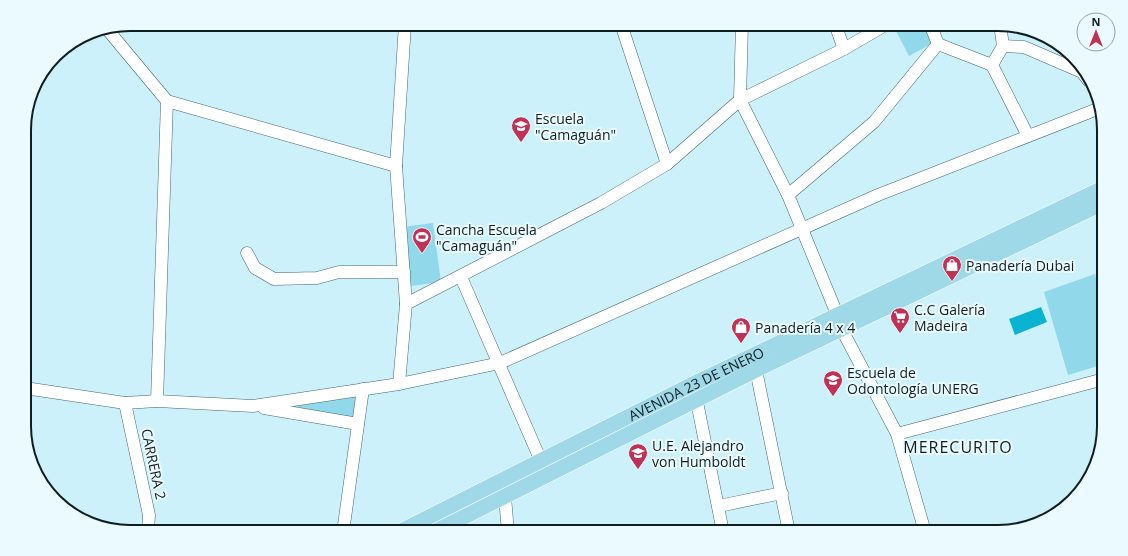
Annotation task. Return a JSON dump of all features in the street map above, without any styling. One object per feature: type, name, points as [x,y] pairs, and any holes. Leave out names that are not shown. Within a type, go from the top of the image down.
[{"type":"main road","name":"AVENIDA 23 DE ENERO","points":[[448,525],[756,370],[839,321],[1097,191]]},
{"type":"main road","name":"AVENIDA 23 DE ENERO","points":[[413,525],[693,384],[839,321],[1097,206]]},
{"type":"street","points":[[399,384],[406,304],[396,166],[405,31]]},
{"type":"street","points":[[623,31],[667,164]]},
{"type":"street","points":[[742,31],[740,100],[788,195],[839,321],[897,434],[923,525]]},
{"type":"street","points":[[838,31],[844,49]]},
{"type":"street","points":[[406,304],[461,277],[601,203],[667,164],[740,100],[844,49],[875,31]]},
{"type":"street","points":[[933,31],[938,44],[992,65],[1028,136]]},
{"type":"street","points":[[992,65],[1003,46],[1001,31]]},
{"type":"street","points":[[110,33],[167,101],[396,166]]},
{"type":"street","points":[[788,195],[874,122],[938,44]]},
{"type":"street","points":[[1003,46],[1024,47],[1077,70]]},
{"type":"street","points":[[157,401],[167,101]]},
{"type":"street","points":[[253,406],[399,384],[500,364],[878,195],[1095,110]]},
{"type":"street","points":[[247,253],[255,268],[274,279],[317,278],[339,272],[404,272]]},
{"type":"street","points":[[461,277],[541,460]]},
{"type":"street","points":[[756,370],[788,525]]},
{"type":"street","points":[[897,434],[1097,382]]},
{"type":"street","points":[[693,384],[722,525]]},
{"type":"street","points":[[31,389],[125,403],[157,401],[253,406],[358,424]]},
{"type":"street","points":[[344,525],[362,389]]},
{"type":"street","name":"CARRERA 2","points":[[125,403],[149,515],[148,525]]},
{"type":"street","points":[[719,506],[782,493]]},
{"type":"street","points":[[505,497],[507,525]]},
{"type":"shaded area","points":[[896,31],[929,31],[933,43],[909,56]]},
{"type":"shaded area","name":"Cancha Escuela \"Camaguán\"","points":[[433,223],[441,282],[411,286],[403,227]]},
{"type":"shaded area","points":[[1095,274],[1097,281],[1097,366],[1068,375],[1044,292]]},
{"type":"shaded area","points":[[1041,307],[1047,322],[1015,335],[1009,319]]},
{"type":"shaded area","points":[[357,393],[354,420],[274,406]]},
{"type":"place","name":"Escuela \"Camaguán\"","points":[[521,143]]},
{"type":"place","name":"Cancha Escuela \"Camaguán\"","points":[[422,254]]},
{"type":"place","name":"Panadería Dubai","points":[[952,282]]},
{"type":"place","name":"C.C Galería Madeira","points":[[900,334]]},
{"type":"place","name":"Panadería 4 x 4","points":[[741,344]]},
{"type":"place","name":"Escuela de Odontología UNERG","points":[[833,397]]},
{"type":"place","name":"U.E. Alejandro von Humboldt","points":[[638,470]]},
{"type":"district","name":"MERECURITO","points":[[958,447]]}]
